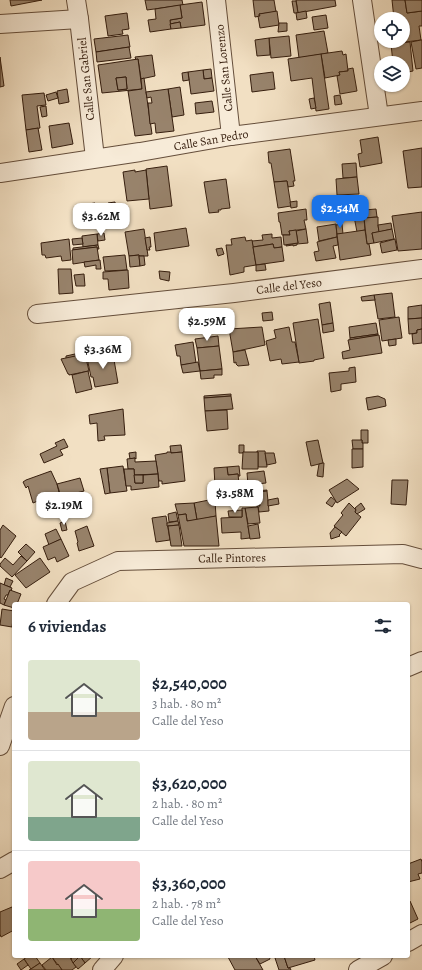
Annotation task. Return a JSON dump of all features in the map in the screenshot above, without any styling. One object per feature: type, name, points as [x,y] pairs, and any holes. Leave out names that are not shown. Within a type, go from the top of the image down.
[{"type":"street","name":"Calle San Gabriel","points":[[76,0],[95,158]]},
{"type":"street","name":"Calle San Lorenzo","points":[[216,0],[232,136]]},
{"type":"street","points":[[362,0],[379,116]]},
{"type":"street","points":[[0,24],[79,19]]},
{"type":"street","name":"Calle San Pedro","points":[[0,173],[140,152],[232,136],[422,111]]},
{"type":"street","name":"Calle del Yeso","points":[[37,314],[234,294],[422,269]]},
{"type":"street","name":"Calle Pintores","points":[[57,602],[72,582],[118,561],[403,554],[422,559]]},
{"type":"street","points":[[410,666],[422,661]]},
{"type":"street","points":[[0,746],[12,712]]},
{"type":"street","points":[[0,869],[12,862]]},
{"type":"street","points":[[410,941],[422,934]]},
{"type":"street","points":[[102,970],[112,958]]},
{"type":"street","points":[[358,970],[379,958]]},
{"type":"building","points":[[10,0],[42,0],[11,6]]},
{"type":"building","points":[[145,0],[182,0],[183,5],[147,10]]},
{"type":"building","points":[[253,0],[274,0],[276,12],[259,14],[260,16],[255,17]]},
{"type":"building","points":[[296,0],[335,0],[336,6],[298,13]]},
{"type":"building","points":[[392,0],[405,0],[407,12],[393,12]]},
{"type":"building","points":[[405,0],[422,0],[422,11],[407,12]]},
{"type":"building","points":[[292,1],[296,1],[298,13],[294,13]]},
{"type":"building","points":[[202,2],[205,25],[181,28],[180,22],[170,24],[170,20],[182,18],[180,5]]},
{"type":"building","points":[[180,5],[182,18],[170,20],[171,29],[150,32],[148,20],[156,19],[155,9]]},
{"type":"building","points":[[277,11],[279,25],[260,28],[259,14]]},
{"type":"building","points":[[306,11],[307,18],[297,20],[296,13]]},
{"type":"building","points":[[422,11],[422,26],[419,26],[421,40],[410,41],[410,13]]},
{"type":"building","points":[[127,13],[129,29],[122,30],[123,34],[108,36],[105,16]]},
{"type":"building","points":[[326,15],[328,28],[314,30],[312,17]]},
{"type":"building","points":[[180,22],[181,28],[171,29],[170,24]]},
{"type":"building","points":[[279,23],[287,23],[287,31],[278,32]]},
{"type":"building","points":[[324,31],[328,53],[299,58],[296,35]]},
{"type":"building","points":[[128,35],[130,47],[96,52],[94,39]]},
{"type":"building","points":[[289,36],[291,56],[271,58],[269,38]]},
{"type":"building","points":[[269,38],[270,55],[257,56],[255,40]]},
{"type":"building","points":[[422,40],[422,68],[416,69],[411,42]]},
{"type":"building","points":[[410,42],[413,71],[410,72],[410,56],[392,56],[391,48],[410,48]]},
{"type":"building","points":[[129,47],[131,58],[97,62],[96,52]]},
{"type":"building","points":[[342,51],[343,55],[346,54],[348,71],[339,72],[340,75],[325,78],[321,54]]},
{"type":"building","points":[[321,54],[329,109],[316,111],[312,78],[291,81],[288,59]]},
{"type":"building","points":[[152,55],[155,76],[141,79],[138,59],[136,60],[135,57]]},
{"type":"building","points":[[0,57],[4,86],[0,87]]},
{"type":"building","points":[[138,59],[142,89],[102,93],[98,65]],"holes":[[[126,77],[127,89],[118,90],[116,78]]]},
{"type":"building","points":[[353,68],[357,91],[340,94],[337,76],[340,75],[339,72],[348,71],[348,69]]},
{"type":"building","points":[[211,69],[212,78],[204,79],[203,70]]},
{"type":"building","points":[[203,70],[204,79],[212,78],[214,91],[191,94],[188,72]]},
{"type":"building","points":[[188,72],[189,80],[183,81],[182,73]]},
{"type":"building","points":[[273,72],[275,89],[252,92],[250,75]]},
{"type":"building","points":[[126,77],[127,89],[118,90],[116,78]]},
{"type":"building","points":[[144,78],[152,134],[135,136],[128,91],[142,89],[141,79]]},
{"type":"building","points":[[180,87],[184,115],[172,117],[168,89]]},
{"type":"building","points":[[67,89],[69,102],[59,104],[57,91]]},
{"type":"building","points":[[168,89],[174,131],[156,133],[155,123],[150,124],[148,103],[152,103],[151,97],[147,98],[146,92]]},
{"type":"building","points":[[56,92],[58,98],[48,101],[46,95]]},
{"type":"building","points":[[44,93],[46,105],[37,106],[40,128],[26,130],[22,95]]},
{"type":"building","points":[[340,95],[342,104],[335,105],[334,96]]},
{"type":"building","points":[[314,98],[316,108],[311,109],[309,99]]},
{"type":"building","points":[[212,101],[214,112],[196,114],[195,103]]},
{"type":"building","points":[[46,106],[47,116],[42,117],[40,107]]},
{"type":"building","points":[[69,123],[73,144],[52,148],[49,126]]},
{"type":"building","points":[[38,128],[42,150],[29,152],[26,130]]},
{"type":"building","points":[[378,137],[382,163],[360,167],[358,154],[362,153],[360,140]]},
{"type":"building","points":[[422,148],[422,187],[408,188],[403,151]]},
{"type":"building","points":[[290,149],[295,181],[293,181],[294,186],[288,187],[287,181],[274,182],[268,152]]},
{"type":"building","points":[[356,163],[357,177],[343,178],[342,164]]},
{"type":"building","points":[[167,166],[172,206],[150,209],[146,169]]},
{"type":"building","points":[[135,170],[135,172],[146,170],[149,199],[127,201],[123,172]]},
{"type":"building","points":[[357,177],[359,194],[337,195],[336,179]]},
{"type":"building","points":[[226,179],[230,208],[218,210],[219,212],[209,213],[204,182]]},
{"type":"building","points":[[287,181],[291,206],[278,208],[274,182]]},
{"type":"building","points":[[361,199],[362,208],[349,210],[348,201]]},
{"type":"building","points":[[297,201],[297,207],[291,208],[290,202]]},
{"type":"building","points":[[115,202],[116,209],[109,210],[108,203]]},
{"type":"building","points":[[95,203],[96,211],[89,212],[88,204]]},
{"type":"building","points":[[124,207],[126,222],[91,227],[89,212]]},
{"type":"building","points":[[306,209],[307,220],[304,220],[306,229],[289,231],[290,235],[282,235],[278,213]]},
{"type":"building","points":[[376,209],[377,217],[364,218],[365,230],[357,232],[353,211]]},
{"type":"building","points":[[422,212],[422,249],[398,251],[392,216]]},
{"type":"building","points":[[378,217],[379,232],[372,233],[374,243],[367,244],[364,218]]},
{"type":"building","points":[[391,223],[392,229],[379,232],[378,225]]},
{"type":"building","points":[[336,224],[337,237],[319,241],[317,227]]},
{"type":"building","points":[[342,224],[343,234],[337,234],[336,225]]},
{"type":"building","points":[[186,228],[189,246],[156,251],[154,233]]},
{"type":"building","points":[[144,229],[148,256],[129,256],[125,232]]},
{"type":"building","points":[[306,229],[308,243],[286,246],[298,243],[296,231]]},
{"type":"building","points":[[392,229],[394,239],[374,243],[372,233]]},
{"type":"building","points":[[296,230],[298,243],[284,245],[283,235],[290,235],[289,231]]},
{"type":"building","points":[[365,230],[367,244],[369,244],[371,255],[340,260],[337,234]]},
{"type":"building","points":[[104,233],[105,240],[98,241],[97,234]]},
{"type":"building","points":[[97,234],[98,245],[83,247],[82,236]]},
{"type":"building","points":[[272,234],[272,238],[281,237],[282,247],[274,248],[273,244],[253,247],[252,241],[263,240],[262,235]]},
{"type":"building","points":[[150,237],[151,247],[149,247],[150,250],[147,250],[145,238]]},
{"type":"building","points":[[245,237],[246,241],[252,240],[256,265],[244,267],[244,272],[230,275],[226,245],[232,245],[231,239]]},
{"type":"building","points":[[337,237],[338,245],[333,246],[336,258],[316,261],[314,252],[319,251],[317,242]]},
{"type":"building","points":[[82,238],[83,244],[73,245],[72,239]]},
{"type":"building","points":[[69,239],[71,260],[62,261],[61,256],[46,258],[45,255],[42,255],[41,243]]},
{"type":"building","points":[[395,239],[397,250],[382,253],[380,243]]},
{"type":"building","points":[[273,244],[274,248],[282,247],[284,261],[256,265],[253,247]]},
{"type":"building","points":[[98,245],[99,249],[97,249],[97,247],[73,250],[73,248]]},
{"type":"building","points":[[97,247],[99,260],[73,264],[72,250]]},
{"type":"building","points":[[222,248],[224,254],[218,256],[216,249]]},
{"type":"building","points":[[125,255],[127,270],[105,271],[103,257]]},
{"type":"building","points":[[139,255],[140,266],[130,267],[129,256]]},
{"type":"building","points":[[139,256],[144,256],[145,265],[140,266]]},
{"type":"building","points":[[100,260],[101,269],[96,269],[96,265],[85,267],[84,262]]},
{"type":"building","points":[[265,264],[266,270],[256,271],[256,265]]},
{"type":"building","points":[[58,269],[71,269],[73,293],[59,294]]},
{"type":"building","points":[[128,270],[129,288],[109,290],[108,279],[103,279],[103,272]]},
{"type":"building","points":[[159,271],[170,272],[169,281],[160,279]]},
{"type":"building","points":[[84,274],[85,286],[76,286],[74,275]]},
{"type":"building","points":[[392,293],[395,317],[378,319],[374,295]]},
{"type":"building","points":[[374,295],[375,300],[362,301],[361,297]]},
{"type":"building","points":[[330,302],[333,323],[322,325],[319,304]]},
{"type":"building","points":[[422,305],[422,318],[408,319],[408,307]]},
{"type":"building","points":[[272,312],[273,320],[263,321],[262,313]]},
{"type":"building","points":[[399,317],[402,338],[382,341],[379,320]]},
{"type":"building","points":[[422,318],[422,329],[417,330],[417,333],[409,334],[408,319]]},
{"type":"building","points":[[318,319],[324,358],[299,363],[293,323]]},
{"type":"building","points":[[333,323],[334,331],[323,333],[322,325]]},
{"type":"building","points":[[376,323],[378,334],[350,338],[349,327]]},
{"type":"building","points":[[262,327],[265,345],[233,352],[229,329]]},
{"type":"building","points":[[289,327],[292,342],[295,342],[299,362],[282,364],[281,359],[270,361],[266,341],[276,338],[274,330]]},
{"type":"building","points":[[422,329],[422,343],[413,344],[412,334],[417,333],[417,330]]},
{"type":"building","points":[[378,335],[350,340],[350,338]]},
{"type":"building","points":[[379,335],[382,353],[343,359],[342,352],[350,350],[348,340]]},
{"type":"building","points":[[218,336],[219,346],[197,348],[195,339]]},
{"type":"building","points":[[396,339],[396,345],[389,346],[388,340]]},
{"type":"building","points":[[193,342],[196,363],[181,365],[180,356],[177,356],[175,345]]},
{"type":"building","points":[[219,346],[222,369],[200,371],[197,348]]},
{"type":"building","points":[[245,350],[249,365],[238,366],[236,362],[234,363],[233,352]]},
{"type":"building","points":[[84,352],[84,355],[66,359],[66,356]]},
{"type":"building","points":[[85,354],[89,371],[69,375],[61,359]]},
{"type":"building","points":[[113,354],[118,383],[95,387],[87,358]]},
{"type":"building","points":[[198,362],[200,371],[183,373],[181,365]]},
{"type":"building","points":[[355,367],[356,382],[341,384],[341,390],[331,392],[329,373],[349,371],[349,368]]},
{"type":"building","points":[[222,369],[222,375],[214,375],[214,378],[201,379],[200,371]]},
{"type":"building","points":[[88,371],[92,389],[76,393],[72,375]]},
{"type":"building","points":[[231,394],[231,396],[204,398],[204,396]]},
{"type":"building","points":[[231,396],[233,409],[205,411],[204,398]]},
{"type":"building","points":[[378,396],[385,399],[386,406],[368,410],[366,398]]},
{"type":"building","points":[[123,409],[125,435],[104,436],[105,440],[98,441],[97,423],[90,424],[89,415]]},
{"type":"building","points":[[227,410],[228,429],[207,431],[205,411]]},
{"type":"building","points":[[361,430],[368,430],[368,443],[362,443]]},
{"type":"building","points":[[64,439],[68,447],[60,450],[63,455],[44,463],[40,454],[57,446],[55,443]]},
{"type":"building","points":[[318,440],[323,463],[311,466],[306,442]]},
{"type":"building","points":[[352,440],[362,440],[363,449],[353,449]]},
{"type":"building","points":[[181,445],[182,452],[171,453],[170,446]]},
{"type":"building","points":[[239,445],[244,445],[243,453],[239,453]]},
{"type":"building","points":[[352,449],[363,449],[363,467],[352,468]]},
{"type":"building","points":[[257,451],[265,451],[267,467],[258,467]]},
{"type":"building","points":[[136,452],[136,459],[130,459],[129,453]]},
{"type":"building","points":[[167,452],[182,452],[185,481],[162,484],[162,481],[159,481],[155,455]]},
{"type":"building","points":[[243,452],[258,452],[258,469],[242,469]]},
{"type":"building","points":[[265,453],[274,453],[276,463],[267,465]]},
{"type":"building","points":[[135,458],[135,462],[156,461],[158,474],[134,475],[134,469],[128,469],[127,459]]},
{"type":"building","points":[[324,463],[323,477],[317,476],[319,464]]},
{"type":"building","points":[[123,466],[127,491],[110,493],[107,468]]},
{"type":"building","points":[[239,466],[240,476],[238,476],[238,474],[228,475],[227,467]]},
{"type":"building","points":[[227,467],[228,475],[238,474],[239,484],[215,486],[214,468]]},
{"type":"building","points":[[107,468],[110,493],[105,494],[100,469]]},
{"type":"building","points":[[124,469],[134,469],[135,483],[143,483],[143,475],[158,474],[159,487],[131,490],[131,486],[126,486]]},
{"type":"building","points":[[51,471],[59,492],[33,503],[28,486],[26,488],[23,482]]},
{"type":"building","points":[[264,471],[266,483],[248,485],[247,473]]},
{"type":"building","points":[[134,475],[143,475],[143,483],[135,483]]},
{"type":"building","points":[[80,478],[84,491],[61,497],[57,484]]},
{"type":"building","points":[[347,479],[359,489],[337,503],[329,490]]},
{"type":"building","points":[[392,480],[408,480],[406,505],[391,504]]},
{"type":"building","points":[[267,490],[258,492],[260,506],[258,506],[256,491]]},
{"type":"building","points":[[267,491],[269,511],[259,512],[257,507],[260,506],[258,492]]},
{"type":"building","points":[[331,497],[336,501],[332,507],[326,503]]},
{"type":"building","points":[[278,498],[279,504],[268,506],[268,500]]},
{"type":"building","points":[[209,500],[209,502],[215,501],[216,516],[197,520],[194,503]]},
{"type":"building","points":[[194,503],[197,520],[187,521],[186,514],[178,515],[175,504]]},
{"type":"building","points":[[349,503],[356,510],[355,512],[361,517],[346,536],[334,526],[343,515],[341,513]]},
{"type":"building","points":[[361,503],[365,509],[357,514],[355,512],[355,508]]},
{"type":"building","points":[[258,507],[260,523],[248,524],[245,508]]},
{"type":"building","points":[[242,508],[245,508],[250,538],[241,539],[241,532],[222,533],[221,518],[242,517]]},
{"type":"building","points":[[242,510],[242,517],[229,517],[228,511]]},
{"type":"building","points":[[176,512],[178,521],[169,522],[168,514]]},
{"type":"building","points":[[186,514],[187,521],[216,516],[219,546],[184,546],[178,515]]},
{"type":"building","points":[[166,516],[170,540],[156,542],[152,518]]},
{"type":"building","points":[[65,521],[67,530],[62,531],[60,523]]},
{"type":"building","points":[[178,521],[179,525],[167,526],[167,523]]},
{"type":"building","points":[[258,524],[260,538],[250,539],[248,526]]},
{"type":"building","points":[[3,525],[16,536],[1,558],[0,530]]},
{"type":"building","points":[[179,525],[182,546],[171,546],[168,526]]},
{"type":"building","points":[[87,526],[94,546],[79,551],[75,531]]},
{"type":"building","points":[[335,527],[342,532],[339,535],[340,536],[331,539],[330,533]]},
{"type":"building","points":[[56,529],[61,539],[49,545],[45,534]]},
{"type":"building","points":[[61,539],[69,556],[57,562],[55,557],[48,560],[43,547]]},
{"type":"building","points":[[26,544],[35,552],[27,561],[18,552]]},
{"type":"building","points":[[21,556],[27,561],[12,577],[0,566],[5,558],[13,565]]},
{"type":"building","points":[[40,558],[50,572],[26,588],[15,575]]},
{"type":"building","points":[[6,578],[13,581],[10,587],[4,585]]},
{"type":"building","points":[[0,583],[12,588],[4,599],[6,600],[4,605],[0,603]]},
{"type":"building","points":[[10,590],[21,594],[18,602],[12,602],[12,607],[4,605]]},
{"type":"building","points":[[2,609],[12,611],[12,627],[0,625]]},
{"type":"building","points":[[421,859],[422,873],[418,874],[420,879],[410,882],[410,863]]},
{"type":"building","points":[[410,901],[418,919],[410,923]]},
{"type":"building","points":[[12,907],[12,931],[1,937],[0,934],[0,912]]},
{"type":"building","points":[[36,958],[40,963],[31,969],[24,959]]},
{"type":"building","points":[[53,958],[70,958],[76,967],[72,970],[62,970]]},
{"type":"building","points":[[53,958],[62,970],[46,970],[42,965]]},
{"type":"building","points":[[72,958],[78,958],[73,963]]},
{"type":"building","points":[[78,958],[81,958],[85,963],[78,969],[73,963]]},
{"type":"building","points":[[81,958],[91,958],[85,963]]},
{"type":"building","points":[[229,958],[256,958],[263,970],[235,970]]},
{"type":"building","points":[[256,958],[270,958],[270,959],[260,964]]},
{"type":"building","points":[[275,958],[285,958],[288,968],[291,970],[279,970]]},
{"type":"building","points":[[285,958],[314,958],[315,960],[288,968]]},
{"type":"building","points":[[24,959],[28,965],[21,970],[17,964]]},
{"type":"building","points":[[40,963],[45,970],[29,970],[31,969]]}]
